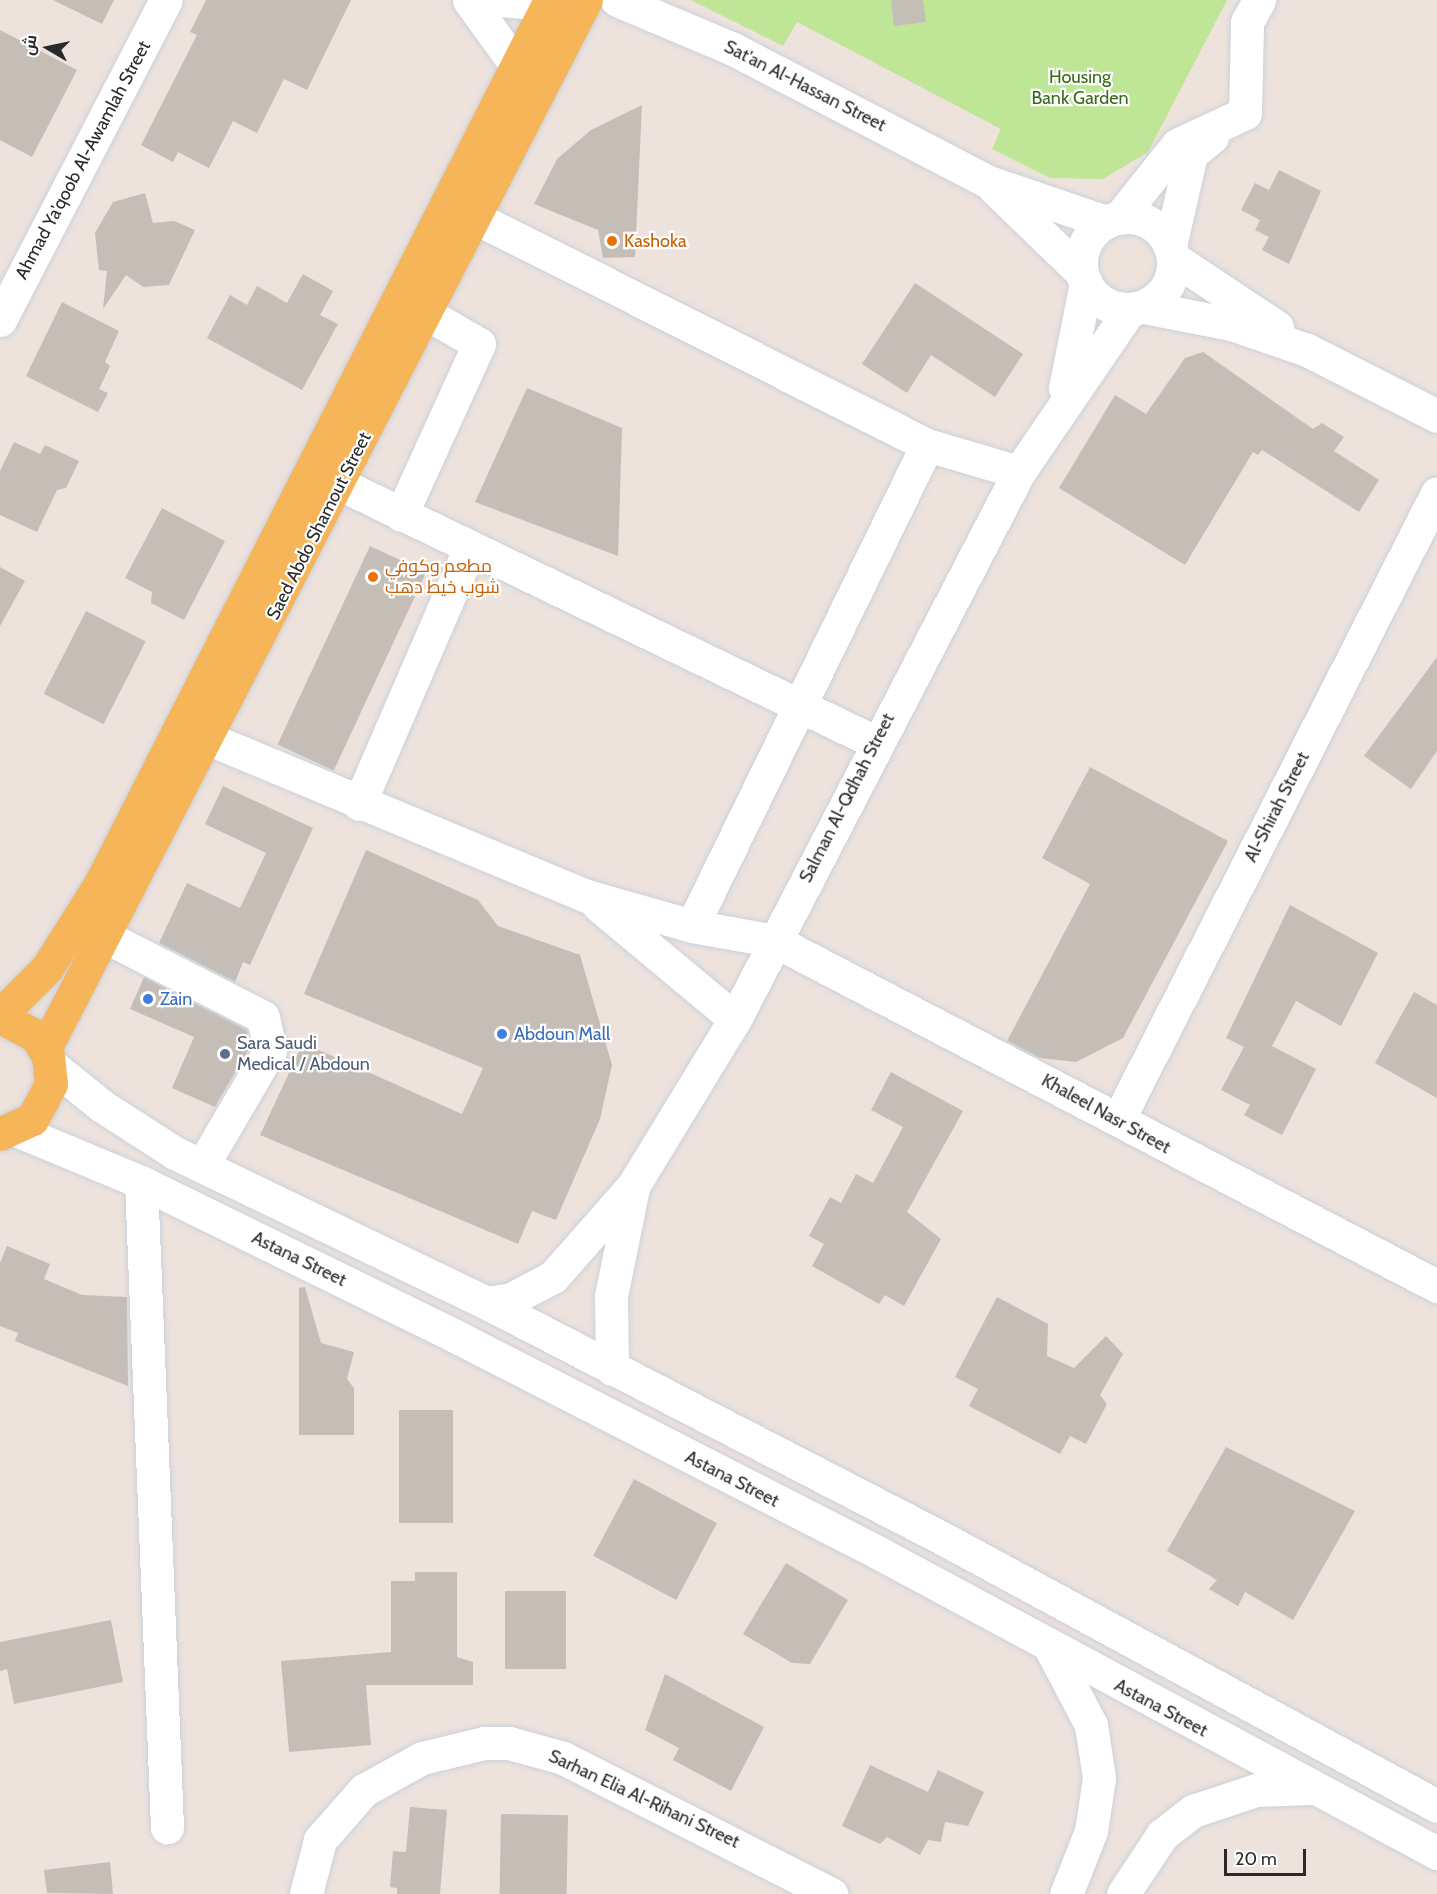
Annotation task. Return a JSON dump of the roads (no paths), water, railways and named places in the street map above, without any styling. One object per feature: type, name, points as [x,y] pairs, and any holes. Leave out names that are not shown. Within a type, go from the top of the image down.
[{"type":"main road","name":"Saed Abdo Shamout Street","points":[[48,1057],[104,936],[340,484],[586,0]]},
{"type":"main road","name":"Saed Abdo Shamout Street","points":[[0,1016],[47,968],[100,884],[549,2]]},
{"type":"main road","points":[[0,1016],[25,1027],[48,1057],[45,1103],[8,1132]]},
{"type":"street","name":"Ahmad Ya'qoob Al-Awamlah Street","points":[[0,320],[166,0]]},
{"type":"street","points":[[469,0],[516,65]]},
{"type":"street","points":[[501,0],[549,2]]},
{"type":"street","name":"Sat'an Al-Hassan Street","points":[[617,0],[733,49],[989,182],[1112,220]]},
{"type":"street","points":[[1245,112],[1246,22],[1259,0]]},
{"type":"street","points":[[1245,112],[1177,145],[1112,220],[1086,243],[1084,278],[1104,303],[1232,324],[1307,350],[1437,416]]},
{"type":"street","points":[[1137,308],[1167,288],[1191,154],[1245,112]]},
{"type":"street","name":"Sat'an Al-Hassan Street","points":[[989,182],[1084,278]]},
{"type":"street","points":[[474,217],[927,445],[1019,472]]},
{"type":"street","points":[[1112,220],[1150,222],[1172,252],[1307,350]]},
{"type":"street","name":"Salman Al-Qdhah Street","points":[[1059,410],[1084,278]]},
{"type":"street","name":"Salman Al-Qdhah Street","points":[[487,1303],[511,1299],[553,1277],[633,1186],[735,1018],[875,742],[1019,472],[1059,410],[1137,308]]},
{"type":"street","points":[[401,514],[479,344],[427,314]]},
{"type":"street","points":[[692,926],[796,705],[927,445]]},
{"type":"street","points":[[340,484],[875,742]]},
{"type":"street","name":"Al-Shirah Street","points":[[1118,1120],[1437,493]]},
{"type":"street","points":[[358,804],[470,548]]},
{"type":"street","points":[[207,738],[358,804],[587,896],[735,1018]]},
{"type":"street","name":"Khaleel Nasr Street","points":[[587,896],[692,926],[775,941],[1118,1120],[1435,1280]]},
{"type":"street","points":[[104,936],[263,1017],[270,1050],[202,1166]]},
{"type":"street","points":[[48,1057],[140,1133],[202,1166],[487,1303],[1026,1582],[1437,1806]]},
{"type":"street","name":"Astana Street","points":[[8,1132],[141,1182],[876,1552],[1310,1788],[1437,1853]]},
{"type":"street","points":[[141,1182],[166,1827]]},
{"type":"street","name":"Salman Al-Qdhah Street","points":[[612,1369],[611,1296],[633,1186]]},
{"type":"street","points":[[1052,1649],[1084,1707],[1098,1756],[1097,1805],[1062,1891]]},
{"type":"street","name":"Sarhan Elia Al-Rihani Street","points":[[306,1894],[320,1840],[364,1790],[422,1758],[484,1743],[537,1749],[571,1762],[831,1894]]},
{"type":"street","points":[[1123,1894],[1162,1835],[1193,1811],[1257,1790],[1310,1788]]},
{"type":"place","name":"Kashoka","points":[[612,241]]},
{"type":"place","name":"مطعم وكوفي شوب خيط دهب","points":[[373,577]]},
{"type":"place","name":"Zain","points":[[148,999]]},
{"type":"place","name":"Abdoun Mall","points":[[502,1034]]},
{"type":"place","name":"Sara Saudi Medical / Abdoun","points":[[225,1054]]},
{"type":"park label","name":"Housing Bank Garden","points":[[1080,88]]}]
